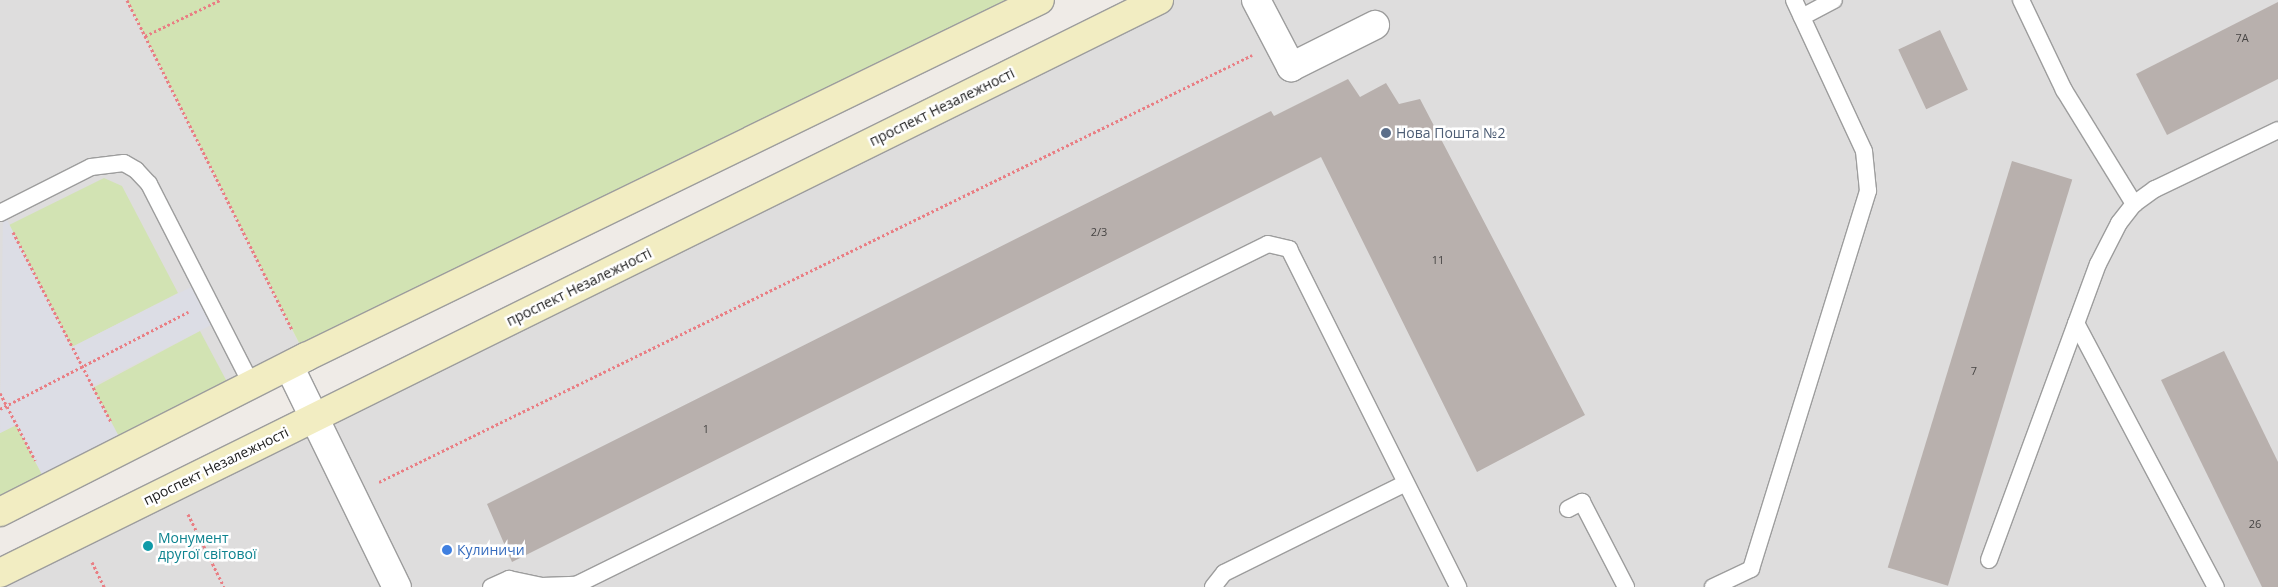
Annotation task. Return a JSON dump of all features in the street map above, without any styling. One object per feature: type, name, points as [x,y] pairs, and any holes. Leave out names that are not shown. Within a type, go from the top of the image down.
[{"type":"street","points":[[0,512],[297,361],[1040,0]]},
{"type":"street","name":"проспект Незалежності","points":[[0,573],[1158,0]]},
{"type":"street","points":[[1256,0],[1292,67],[1375,25]]},
{"type":"street","points":[[297,361],[315,418],[396,587]]},
{"type":"lane","points":[[1713,587],[1751,569],[1868,191],[1864,151],[1794,0]]},
{"type":"lane","points":[[1802,17],[1834,0]]},
{"type":"lane","points":[[2021,0],[2064,90],[2134,204]]},
{"type":"lane","points":[[1989,560],[2076,323],[2102,257],[2119,222],[2134,204],[2154,189],[2278,130]]},
{"type":"lane","points":[[1,213],[91,167],[124,163],[149,184],[252,385]]},
{"type":"lane","points":[[491,587],[509,579],[542,586],[576,585],[1268,244],[1289,249],[1404,484],[1458,587]]},
{"type":"lane","points":[[2076,323],[2216,587]]},
{"type":"lane","points":[[1213,587],[1224,573],[1404,484]]},
{"type":"lane","points":[[1568,509],[1582,502],[1626,587]]},
{"type":"path","points":[[127,0],[297,361]]},
{"type":"path","points":[[145,36],[220,0]]},
{"type":"path","points":[[352,495],[1278,42]]},
{"type":"path","points":[[1,213],[125,449]]},
{"type":"path","points":[[0,409],[208,301]]},
{"type":"path","points":[[0,393],[49,487]]},
{"type":"path","points":[[174,487],[224,587]]},
{"type":"shaded area","points":[[0,0],[127,0],[306,357],[0,512]]},
{"type":"shaded area","points":[[1175,0],[2278,0],[2278,587],[0,587],[0,573]]},
{"type":"shaded area","points":[[3,212],[72,347],[199,283],[219,321],[92,386],[125,449],[49,487],[16,425],[0,433]]},
{"type":"green space","points":[[127,0],[1023,0],[306,357]]},
{"type":"green space","points":[[104,178],[122,186],[178,293],[72,347],[9,225]]},
{"type":"green space","points":[[200,331],[233,394],[126,450],[93,388]]},
{"type":"green space","points":[[16,425],[49,488],[0,513],[0,433]]},
{"type":"building","points":[[2278,2],[2278,79],[2167,135],[2136,74]]},
{"type":"building","points":[[1940,30],[1968,90],[1926,109],[1898,49]]},
{"type":"building","points":[[1348,79],[1360,97],[1386,83],[1399,104],[1420,99],[1585,415],[1477,472],[1321,157],[512,562],[487,504],[1271,111],[1274,116]]},
{"type":"building","points":[[2012,161],[2072,179],[1948,586],[1888,567]]},
{"type":"building","points":[[2224,351],[2278,462],[2278,587],[2262,587],[2161,380]]},
{"type":"place","name":"Нова Пошта №2","points":[[1386,133]]},
{"type":"place","name":"Монумент другої світової","points":[[148,546]]},
{"type":"place","name":"Кулиничи","points":[[447,550]]}]
